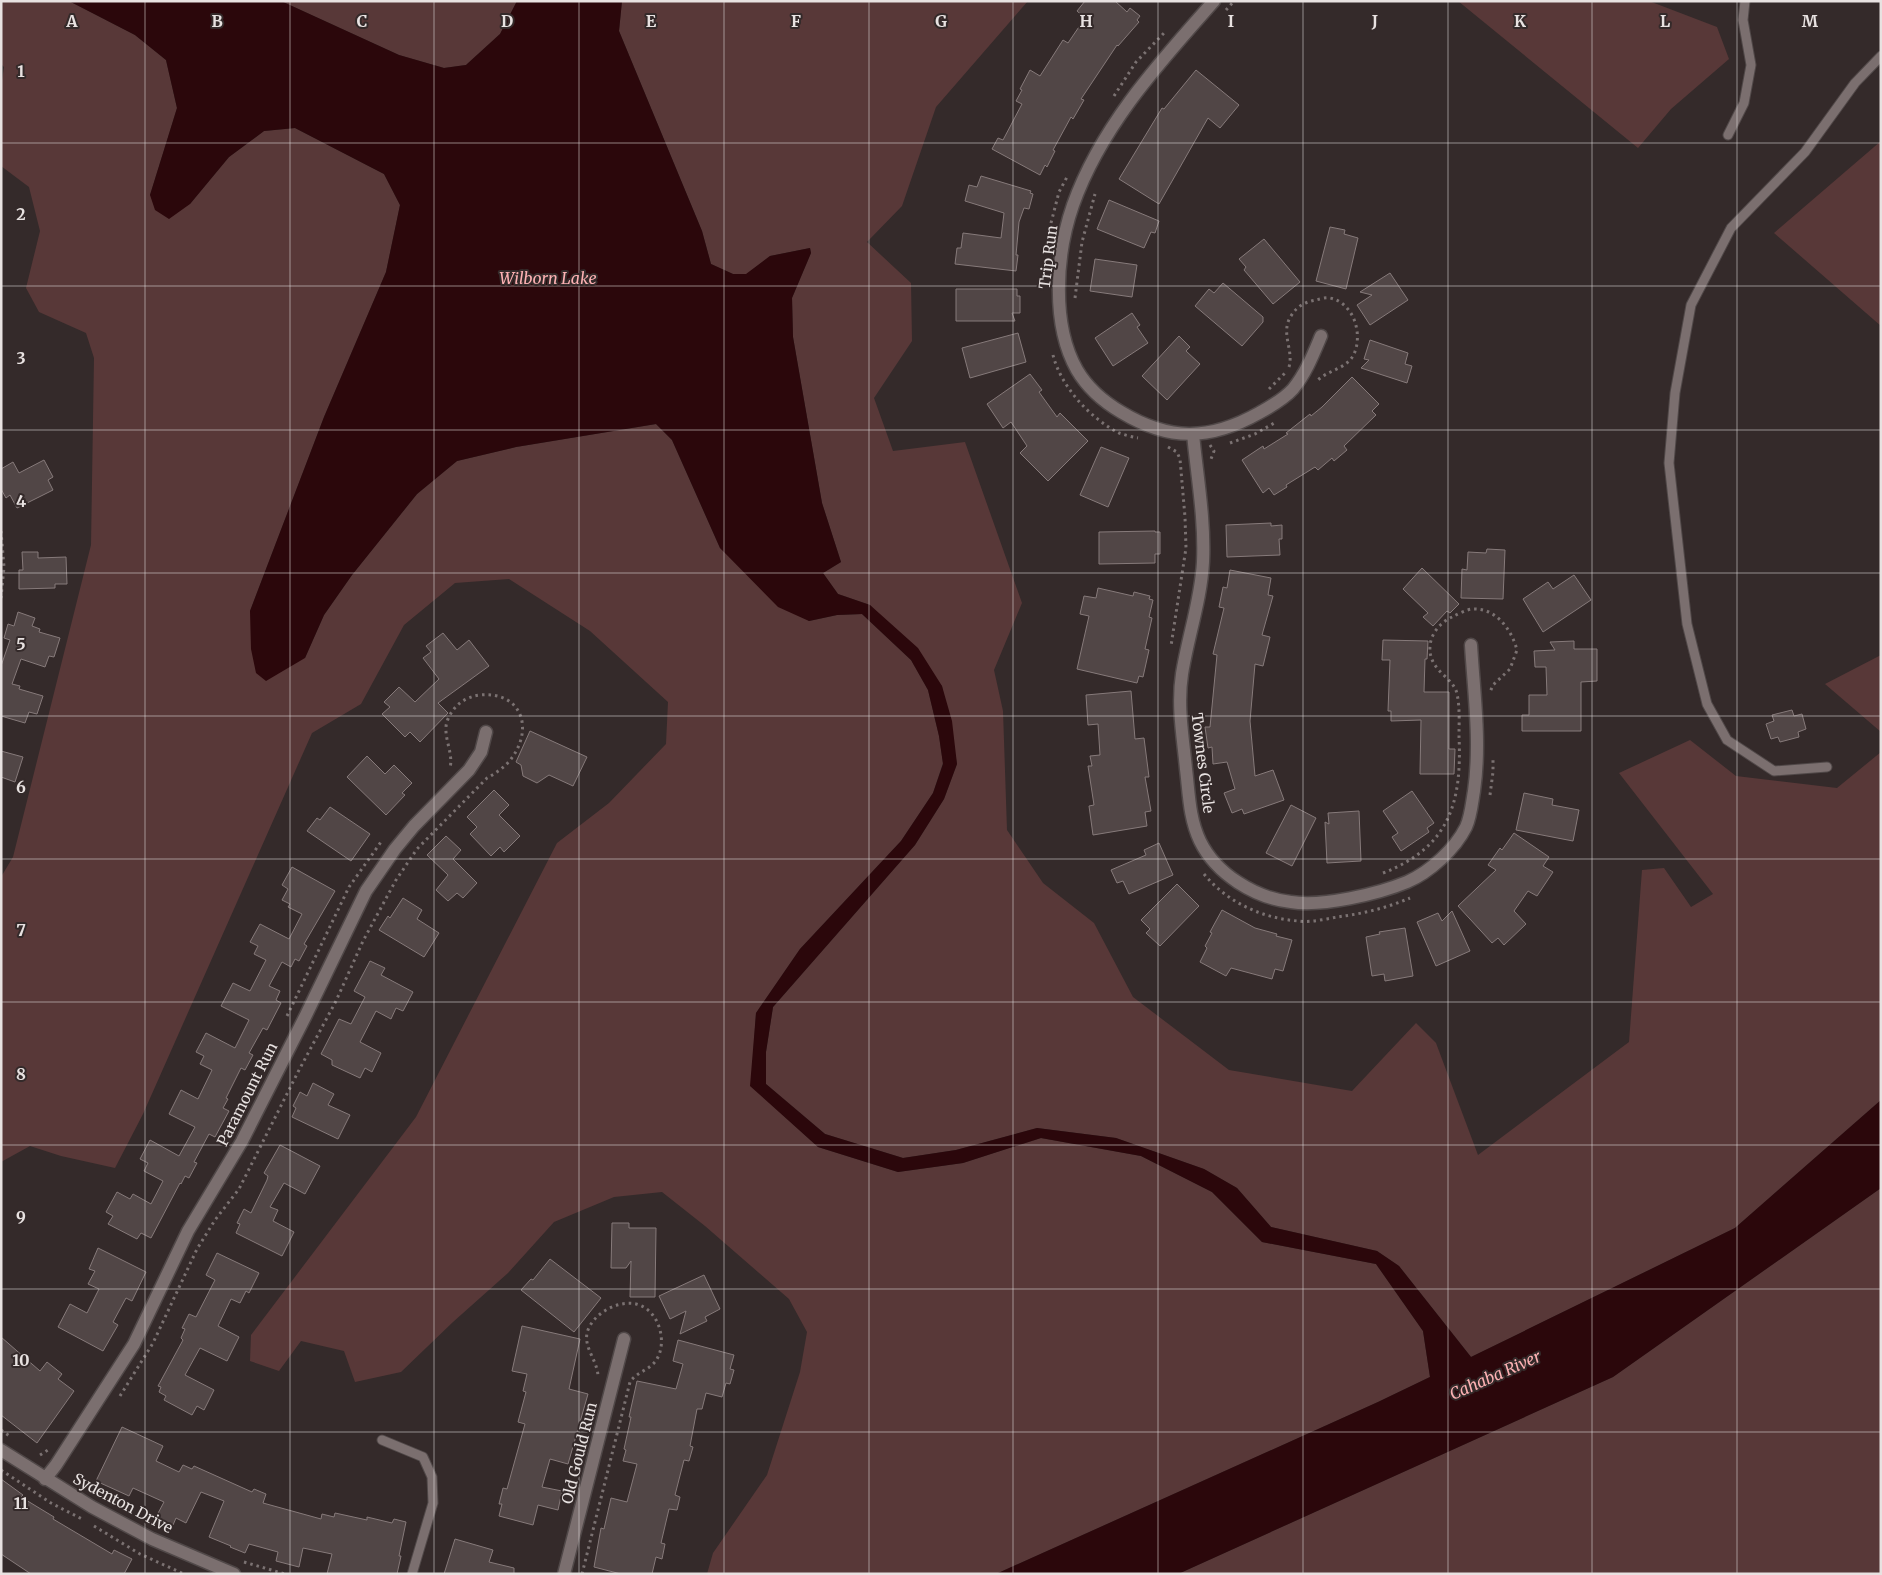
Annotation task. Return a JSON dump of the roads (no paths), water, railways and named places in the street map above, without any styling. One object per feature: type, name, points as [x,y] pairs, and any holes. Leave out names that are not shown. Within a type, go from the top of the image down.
[{"type":"street","name":"Trip Run","points":[[1214,1],[1161,60],[1120,114],[1097,154],[1074,205],[1067,228],[1059,280],[1062,324],[1068,349],[1078,372],[1091,389],[1112,407],[1151,428],[1172,434],[1193,434],[1220,430],[1244,421],[1292,390],[1308,366],[1321,336]]},
{"type":"street","name":"Townes Circle","points":[[1193,434],[1201,516],[1203,561],[1200,590],[1182,674],[1179,702],[1182,733],[1191,814],[1200,841],[1214,862],[1237,881],[1258,894],[1291,902],[1321,903],[1378,891],[1409,881],[1434,865],[1455,845],[1467,826],[1478,767],[1471,645]]},
{"type":"street","name":"Paramount Run","points":[[45,1479],[134,1344],[188,1231],[242,1141],[366,891],[379,870],[408,834],[469,770],[481,752],[486,732]]},
{"type":"street","name":"Old Gould Run","points":[[564,1574],[624,1339]]},
{"type":"street","name":"Sydenton Drive","points":[[1,1450],[92,1507],[152,1539],[234,1574]]},
{"type":"lane","points":[[1728,135],[1744,103],[1751,65],[1743,20],[1745,1]]},
{"type":"lane","points":[[1827,766],[1774,771],[1727,740],[1706,704],[1687,624],[1669,463],[1674,393],[1691,305],[1731,228],[1805,152],[1855,84],[1881,56]]},
{"type":"lane","points":[[382,1440],[423,1458],[432,1477],[433,1503],[412,1574]]},
{"type":"water","name":"Wilborn Lake","points":[[69,1],[281,1],[399,55],[444,68],[466,65],[500,34],[517,1],[622,1],[619,31],[702,231],[711,264],[733,274],[746,274],[770,256],[810,248],[811,253],[792,298],[793,337],[822,503],[841,562],[823,573],[838,594],[870,605],[918,648],[942,686],[952,721],[957,764],[944,799],[915,845],[773,1007],[766,1052],[766,1084],[825,1134],[903,1158],[956,1150],[1037,1128],[1116,1138],[1204,1169],[1237,1188],[1271,1227],[1377,1251],[1399,1266],[1471,1357],[1735,1228],[1881,1100],[1881,1188],[1613,1377],[1178,1574],[996,1574],[1430,1377],[1423,1331],[1376,1264],[1262,1242],[1212,1192],[1141,1156],[1041,1138],[963,1163],[898,1172],[818,1147],[750,1086],[756,1013],[800,949],[901,841],[933,793],[943,764],[939,736],[928,690],[911,660],[862,614],[837,615],[809,621],[778,607],[720,548],[672,440],[656,424],[516,447],[457,461],[417,494],[352,575],[324,615],[305,658],[266,681],[256,673],[251,649],[250,611],[324,417],[386,272],[400,205],[384,174],[295,128],[264,131],[229,157],[190,204],[169,219],[155,210],[150,195],[177,108],[166,60],[135,35]]},
{"type":"water label","name":"Cahaba River","points":[[1495,1375]]}]
